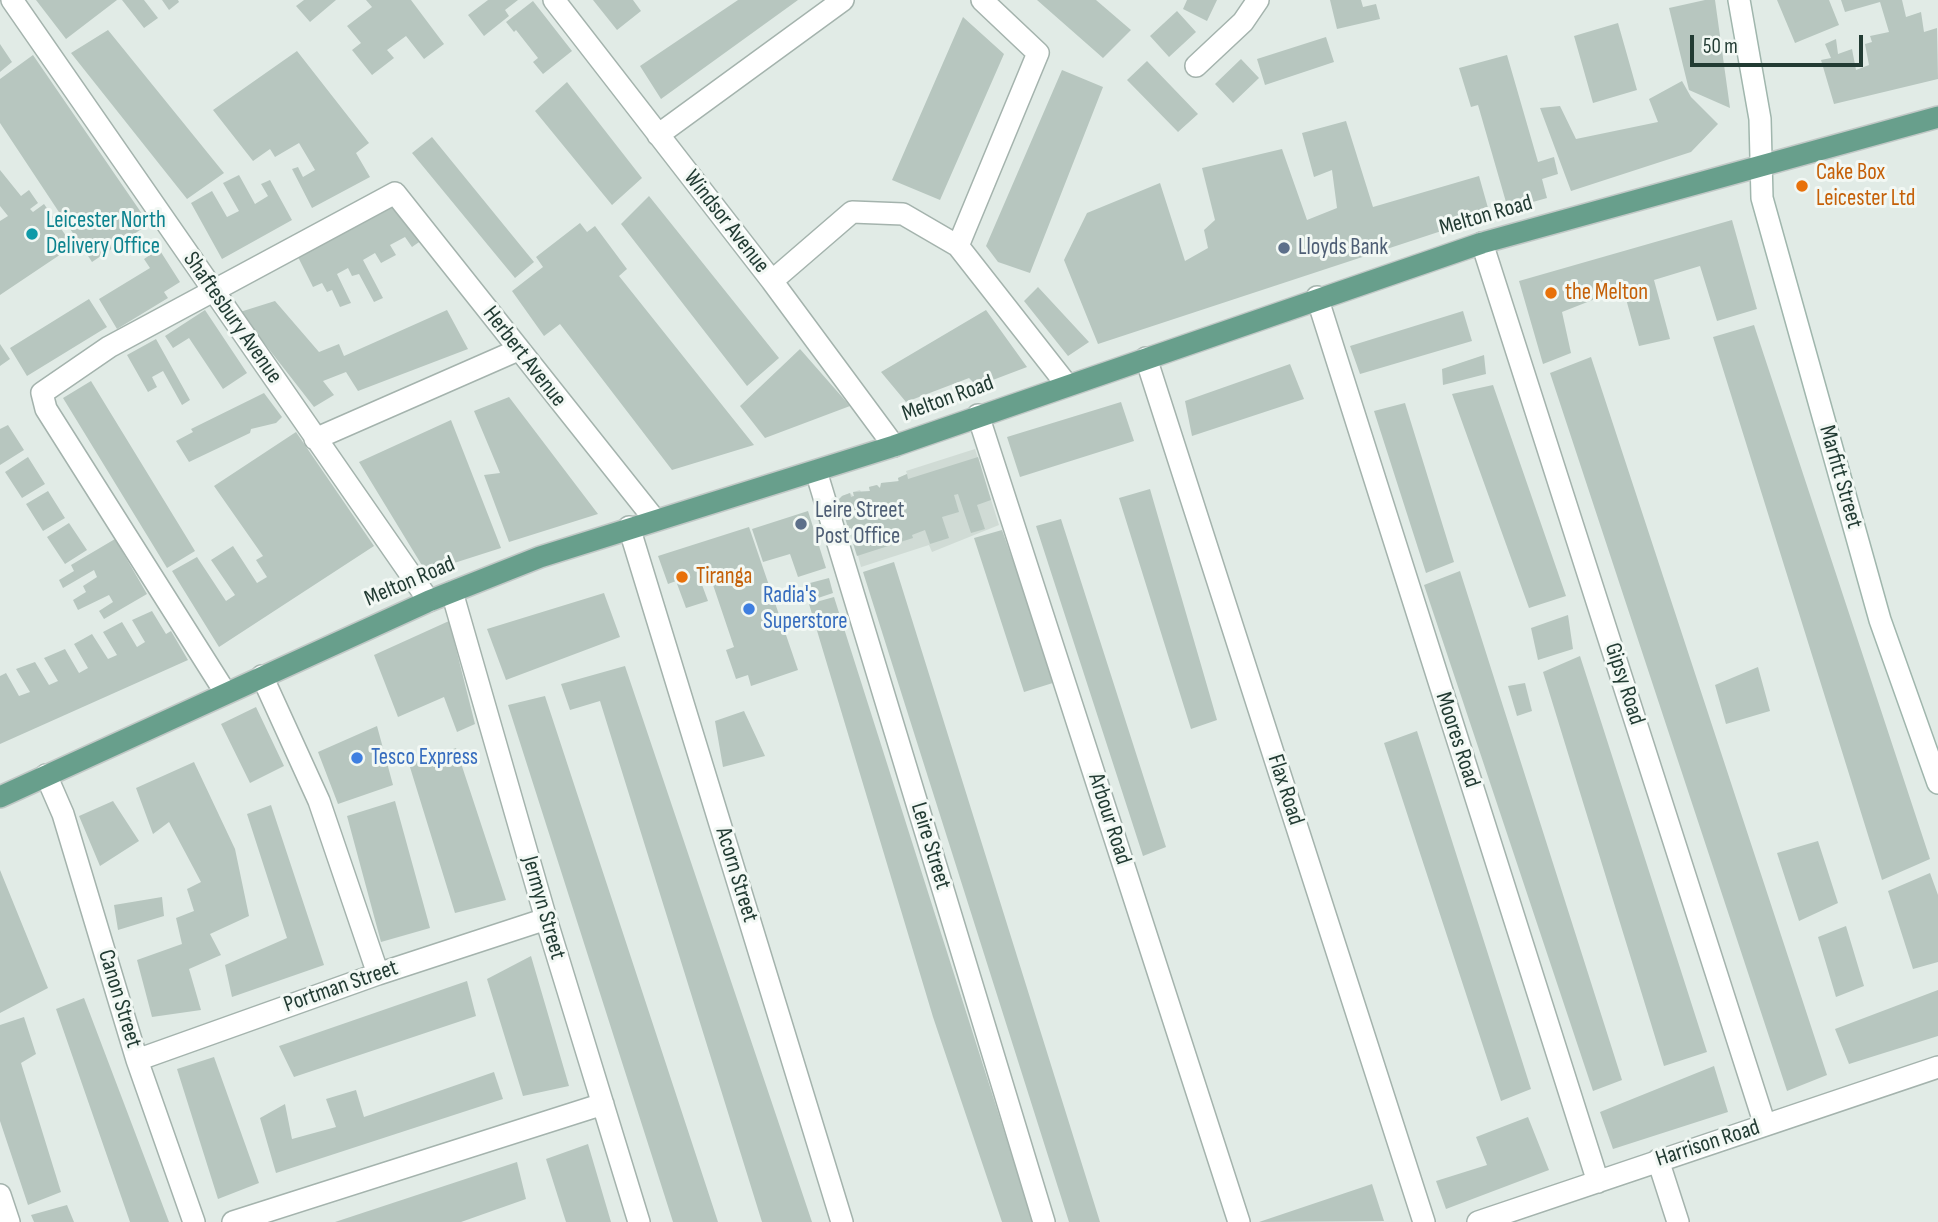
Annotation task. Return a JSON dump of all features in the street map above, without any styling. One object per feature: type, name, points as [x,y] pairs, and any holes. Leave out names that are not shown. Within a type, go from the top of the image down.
[{"type":"main road","name":"Melton Road","points":[[2,792],[46,775],[429,601],[629,527],[894,446],[1482,243],[1938,117]]},
{"type":"street","name":"Shaftesbury Avenue","points":[[12,0],[429,601]]},
{"type":"street","name":"Windsor Avenue","points":[[554,0],[772,281],[894,446]]},
{"type":"street","points":[[658,135],[843,0]]},
{"type":"street","points":[[958,246],[1038,53],[982,0]]},
{"type":"street","points":[[1196,66],[1244,22],[1258,0]]},
{"type":"street","name":"Marfitt Street","points":[[1739,0],[1760,119],[1759,166],[1762,198],[1880,620],[1938,783]]},
{"type":"street","name":"Herbert Avenue","points":[[212,290],[395,193],[655,520]]},
{"type":"street","points":[[772,281],[852,212],[903,214],[958,246],[1067,385]]},
{"type":"street","name":"Gipsy Road","points":[[1482,243],[1765,1125]]},
{"type":"street","points":[[212,290],[109,347],[42,393],[46,409],[225,692]]},
{"type":"street","name":"Moores Road","points":[[1317,298],[1598,1182]]},
{"type":"street","points":[[315,439],[518,351]]},
{"type":"street","name":"Flax Road","points":[[1146,358],[1424,1222]]},
{"type":"street","name":"Arbour Road","points":[[978,415],[1239,1222]]},
{"type":"street","name":"Leire Street","points":[[816,471],[1044,1222]]},
{"type":"street","name":"Acorn Street","points":[[629,527],[842,1222]]},
{"type":"street","name":"Jermyn Street","points":[[452,592],[546,919],[639,1222]]},
{"type":"street","points":[[262,676],[319,801],[378,974]]},
{"type":"street","name":"Canon Street","points":[[46,775],[64,814],[138,1059],[194,1222]]},
{"type":"street","name":"Portman Street","points":[[138,1059],[378,974],[546,919]]},
{"type":"street","name":"Harrison Road","points":[[1478,1222],[1938,1066]]},
{"type":"street","points":[[233,1222],[603,1104]]},
{"type":"street","points":[[1658,1160],[1678,1222]]},
{"type":"street","points":[[0,1195],[9,1222]]},
{"type":"shaded area","points":[[975,449],[999,525],[932,552],[929,545],[861,567],[842,496],[850,493],[854,497],[853,492],[860,490],[862,494],[870,491],[869,487],[882,487],[881,483],[898,482],[898,478],[907,474],[906,471]]},
{"type":"building","points":[[36,0],[117,0],[66,39]]},
{"type":"building","points":[[122,0],[144,0],[158,18],[144,28]]},
{"type":"building","points":[[162,0],[178,0],[179,2],[169,10]]},
{"type":"building","points":[[304,0],[336,0],[310,22],[296,6]]},
{"type":"building","points":[[366,0],[411,0],[444,44],[424,59],[406,36],[387,50],[394,58],[372,75],[352,50],[361,43],[347,26],[372,7]]},
{"type":"building","points":[[488,0],[518,0],[505,10],[509,16],[484,36],[468,15]]},
{"type":"building","points":[[593,0],[633,0],[641,11],[617,30]]},
{"type":"building","points":[[738,0],[798,0],[661,99],[640,66]]},
{"type":"building","points":[[1037,0],[1096,0],[1131,30],[1103,58]]},
{"type":"building","points":[[1187,0],[1217,0],[1207,21],[1183,9]]},
{"type":"building","points":[[1330,0],[1361,0],[1363,7],[1376,4],[1380,19],[1337,29]]},
{"type":"building","points":[[1715,0],[1730,108],[1689,90],[1669,8]]},
{"type":"building","points":[[1777,0],[1829,0],[1839,25],[1795,43]]},
{"type":"building","points":[[1841,0],[1902,0],[1906,17],[1921,12],[1924,32],[1937,28],[1938,79],[1834,104],[1821,60],[1831,58],[1825,44],[1836,39],[1838,54],[1852,49],[1856,70],[1869,65],[1865,44],[1872,42],[1870,36],[1889,32],[1880,2],[1845,12]]},
{"type":"building","points":[[533,1],[572,51],[543,74],[533,62],[538,58],[516,30],[514,32],[506,22]]},
{"type":"building","points":[[1177,11],[1196,32],[1169,57],[1150,36]]},
{"type":"building","points":[[963,17],[1004,54],[940,200],[892,180]]},
{"type":"building","points":[[1618,23],[1637,90],[1593,103],[1574,36]]},
{"type":"building","points":[[108,30],[224,173],[187,199],[71,53]]},
{"type":"building","points":[[1326,37],[1334,62],[1265,85],[1257,59]]},
{"type":"building","points":[[0,44],[12,62],[0,72]]},
{"type":"building","points":[[297,51],[369,143],[356,153],[370,177],[312,208],[292,169],[298,167],[303,177],[315,170],[299,143],[275,157],[270,149],[253,161],[213,110]]},
{"type":"building","points":[[33,55],[149,224],[92,262],[0,123],[0,79]]},
{"type":"building","points":[[1507,55],[1538,162],[1554,157],[1558,174],[1542,179],[1547,198],[1508,209],[1478,105],[1471,107],[1459,68]]},
{"type":"building","points":[[1241,59],[1259,78],[1233,103],[1215,84]]},
{"type":"building","points":[[1147,61],[1198,114],[1178,132],[1127,80]]},
{"type":"building","points":[[1062,70],[1103,87],[1030,273],[998,262],[986,246]]},
{"type":"building","points":[[1682,81],[1691,97],[1718,124],[1691,152],[1571,191],[1540,108],[1560,106],[1576,139],[1658,122],[1649,99]]},
{"type":"building","points":[[567,82],[642,178],[612,205],[535,111]]},
{"type":"building","points":[[1346,121],[1373,207],[1479,176],[1490,215],[1098,344],[1064,260],[1087,213],[1160,183],[1185,261],[1208,248],[1204,230],[1215,220],[1202,168],[1282,149],[1307,220],[1337,208],[1332,170],[1314,177],[1302,133]]},
{"type":"building","points":[[432,137],[534,262],[515,278],[412,153]]},
{"type":"building","name":"Leicester North Delivery Office","points":[[0,170],[21,196],[29,190],[38,203],[30,209],[33,212],[44,204],[73,246],[0,295],[0,221],[8,216],[0,206]]},
{"type":"building","points":[[239,175],[255,204],[268,196],[261,184],[270,180],[292,220],[222,259],[191,203],[212,191],[227,217],[239,211],[223,183]]},
{"type":"building","points":[[649,196],[779,358],[747,386],[621,224]]},
{"type":"building","points":[[392,205],[422,240],[412,247],[405,237],[390,245],[396,255],[381,263],[375,253],[363,260],[383,298],[374,302],[359,274],[352,276],[348,268],[337,274],[351,303],[340,307],[332,290],[327,292],[322,283],[313,287],[298,257]]},
{"type":"building","points":[[1732,220],[1757,309],[1717,321],[1700,266],[1654,280],[1670,339],[1639,346],[1623,288],[1562,312],[1571,353],[1543,364],[1519,281]]},
{"type":"building","points":[[580,223],[587,232],[595,226],[627,269],[619,276],[754,445],[672,470],[560,324],[544,336],[512,291],[543,267],[536,257]]},
{"type":"building","points":[[159,249],[180,282],[164,292],[168,298],[117,329],[99,299],[150,268],[144,259]]},
{"type":"building","points":[[1038,287],[1089,342],[1068,356],[1024,301]]},
{"type":"building","points":[[89,299],[107,327],[27,376],[10,348]]},
{"type":"building","points":[[275,301],[319,352],[339,344],[344,356],[447,310],[468,349],[358,391],[346,372],[323,381],[334,395],[314,407],[240,312]]},
{"type":"building","points":[[205,310],[247,373],[223,389],[189,338],[173,348],[165,336]]},
{"type":"building","points":[[986,310],[1027,367],[977,386],[969,378],[906,402],[881,372]]},
{"type":"building","points":[[1463,311],[1472,341],[1360,374],[1350,346]]},
{"type":"building","points":[[1754,325],[1930,859],[1882,880],[1713,337]]},
{"type":"building","points":[[156,339],[190,400],[182,405],[163,371],[152,377],[157,387],[148,392],[127,355]]},
{"type":"building","points":[[0,344],[10,359],[0,366]]},
{"type":"building","points":[[800,349],[850,406],[765,438],[740,406]]},
{"type":"building","points":[[1484,355],[1486,374],[1443,385],[1442,369]]},
{"type":"building","points":[[1591,357],[1827,1075],[1787,1091],[1550,373]]},
{"type":"building","points":[[1290,364],[1304,399],[1192,436],[1185,401]]},
{"type":"building","points":[[91,381],[195,551],[167,568],[63,398]]},
{"type":"building","points":[[1493,385],[1566,596],[1529,608],[1452,394]]},
{"type":"building","points":[[264,393],[282,417],[276,423],[251,429],[250,433],[189,462],[176,441],[193,432],[191,429]]},
{"type":"building","points":[[509,397],[598,514],[509,542],[484,475],[500,473],[474,411]]},
{"type":"building","points":[[1121,402],[1134,441],[1020,477],[1007,437]]},
{"type":"building","points":[[1405,403],[1454,562],[1426,573],[1374,411]]},
{"type":"building","points":[[451,420],[501,548],[426,572],[359,462]]},
{"type":"building","points":[[8,425],[24,450],[0,465],[0,429]]},
{"type":"building","points":[[296,432],[374,546],[219,647],[172,571],[197,557],[226,601],[235,595],[211,560],[233,546],[257,583],[267,577],[256,560],[263,556],[214,486]]},
{"type":"building","points":[[28,457],[45,484],[22,498],[5,472]]},
{"type":"building","points":[[978,457],[991,500],[977,505],[985,529],[971,533],[958,494],[954,495],[959,512],[942,517],[949,538],[930,544],[925,530],[912,535],[913,538],[857,556],[839,499],[842,496],[850,493],[851,497],[854,496],[853,492],[870,491],[869,487],[877,485],[880,488],[881,483],[899,481],[898,478],[907,474],[908,479]]},
{"type":"building","points":[[1150,489],[1217,720],[1191,729],[1119,498]]},
{"type":"building","points":[[48,491],[65,518],[43,531],[26,504]]},
{"type":"building","points":[[808,511],[826,568],[798,577],[790,554],[763,562],[752,529]]},
{"type":"building","points":[[1061,519],[1166,847],[1143,856],[1036,526]]},
{"type":"building","points":[[69,523],[87,550],[65,564],[47,537]]},
{"type":"building","name":"Radia's Superstore","points":[[749,527],[798,670],[751,686],[748,675],[736,679],[726,650],[734,647],[708,570],[698,574],[708,601],[686,608],[676,581],[668,584],[658,556]]},
{"type":"building","points":[[1002,530],[1056,682],[1024,692],[974,538]]},
{"type":"building","points":[[115,539],[147,594],[104,619],[99,611],[113,602],[109,595],[78,610],[73,600],[86,592],[83,586],[97,577],[94,570],[63,588],[59,580],[74,571],[71,565]]},
{"type":"building","points":[[894,562],[1100,1222],[1069,1222],[863,572]]},
{"type":"building","points":[[1460,571],[1622,1080],[1593,1091],[1424,585]]},
{"type":"building","points":[[829,578],[833,593],[815,599],[810,583]]},
{"type":"building","points":[[604,593],[620,637],[506,680],[487,629]]},
{"type":"building","points":[[834,597],[1033,1222],[1002,1222],[933,1017],[809,604]]},
{"type":"building","points":[[152,611],[166,634],[171,631],[188,660],[0,744],[0,676],[6,673],[19,696],[30,692],[16,669],[35,662],[49,685],[58,681],[44,658],[65,649],[79,673],[88,668],[74,644],[92,634],[108,659],[117,655],[103,632],[122,622],[137,647],[145,642],[132,620]]},
{"type":"building","points":[[1568,615],[1573,649],[1538,660],[1531,628]]},
{"type":"building","points":[[449,621],[475,724],[457,732],[444,697],[398,717],[374,655]]},
{"type":"building","points":[[1580,656],[1707,1052],[1664,1066],[1543,672]]},
{"type":"building","points":[[625,666],[812,1222],[762,1222],[600,701],[570,710],[561,684]]},
{"type":"building","points":[[1758,667],[1770,711],[1726,724],[1715,685]]},
{"type":"building","points":[[1525,683],[1532,711],[1517,716],[1508,686]]},
{"type":"building","points":[[545,696],[718,1222],[673,1222],[508,705]]},
{"type":"building","points":[[256,707],[284,766],[250,783],[221,724]]},
{"type":"building","points":[[744,711],[765,756],[723,767],[715,721]]},
{"type":"building","points":[[377,726],[393,785],[338,804],[318,752]]},
{"type":"building","points":[[1417,731],[1531,1089],[1501,1101],[1384,743]]},
{"type":"building","points":[[456,748],[506,900],[455,913],[409,764]]},
{"type":"building","points":[[194,762],[235,849],[249,916],[210,934],[221,955],[189,969],[201,1010],[152,1017],[137,960],[182,944],[176,918],[194,911],[187,889],[201,882],[169,822],[153,834],[136,788]]},
{"type":"building","points":[[113,801],[139,841],[100,866],[79,816]]},
{"type":"building","points":[[395,801],[430,928],[381,942],[347,816]]},
{"type":"building","points":[[271,805],[324,965],[232,997],[225,965],[287,938],[247,814]]},
{"type":"building","points":[[1818,841],[1838,903],[1799,921],[1777,853]]},
{"type":"building","points":[[0,870],[48,988],[0,1013]]},
{"type":"building","points":[[1930,873],[1938,895],[1938,962],[1913,969],[1888,891]]},
{"type":"building","points":[[162,897],[164,916],[118,930],[114,905]]},
{"type":"building","points":[[1846,926],[1864,986],[1836,997],[1818,937]]},
{"type":"building","points":[[531,956],[569,1086],[523,1096],[487,979]]},
{"type":"building","points":[[467,981],[476,1016],[294,1077],[279,1046]]},
{"type":"building","points":[[1938,990],[1938,1036],[1849,1064],[1835,1029]]},
{"type":"building","points":[[84,998],[169,1222],[130,1222],[56,1009]]},
{"type":"building","points":[[24,1017],[36,1054],[21,1063],[61,1192],[28,1205],[0,1121],[0,1025]]},
{"type":"building","points":[[214,1057],[259,1183],[218,1199],[177,1069]]},
{"type":"building","points":[[1714,1066],[1728,1112],[1613,1149],[1600,1112]]},
{"type":"building","points":[[494,1072],[503,1099],[276,1173],[260,1118],[285,1104],[292,1139],[336,1127],[326,1099],[356,1090],[364,1117]]},
{"type":"building","points":[[1528,1117],[1549,1170],[1446,1209],[1436,1181],[1487,1165],[1476,1137]]},
{"type":"building","points":[[588,1144],[611,1222],[566,1222],[546,1159]]},
{"type":"building","points":[[517,1162],[526,1199],[461,1222],[335,1222]]},
{"type":"building","points":[[1372,1184],[1384,1221],[1259,1222]]},
{"type":"building","points":[[67,1205],[74,1222],[34,1222],[31,1215]]},
{"type":"place","name":"Cake Box Leicester Ltd","points":[[1802,186]]},
{"type":"place","name":"Leicester North Delivery Office","points":[[32,234]]},
{"type":"place","name":"Lloyds Bank","points":[[1284,248]]},
{"type":"place","name":"the Melton","points":[[1551,293]]},
{"type":"place","name":"Leire Street Post Office","points":[[801,524]]},
{"type":"place","name":"Tiranga","points":[[682,577]]},
{"type":"place","name":"Radia's Superstore","points":[[749,609]]},
{"type":"place","name":"Tesco Express","points":[[357,758]]}]
